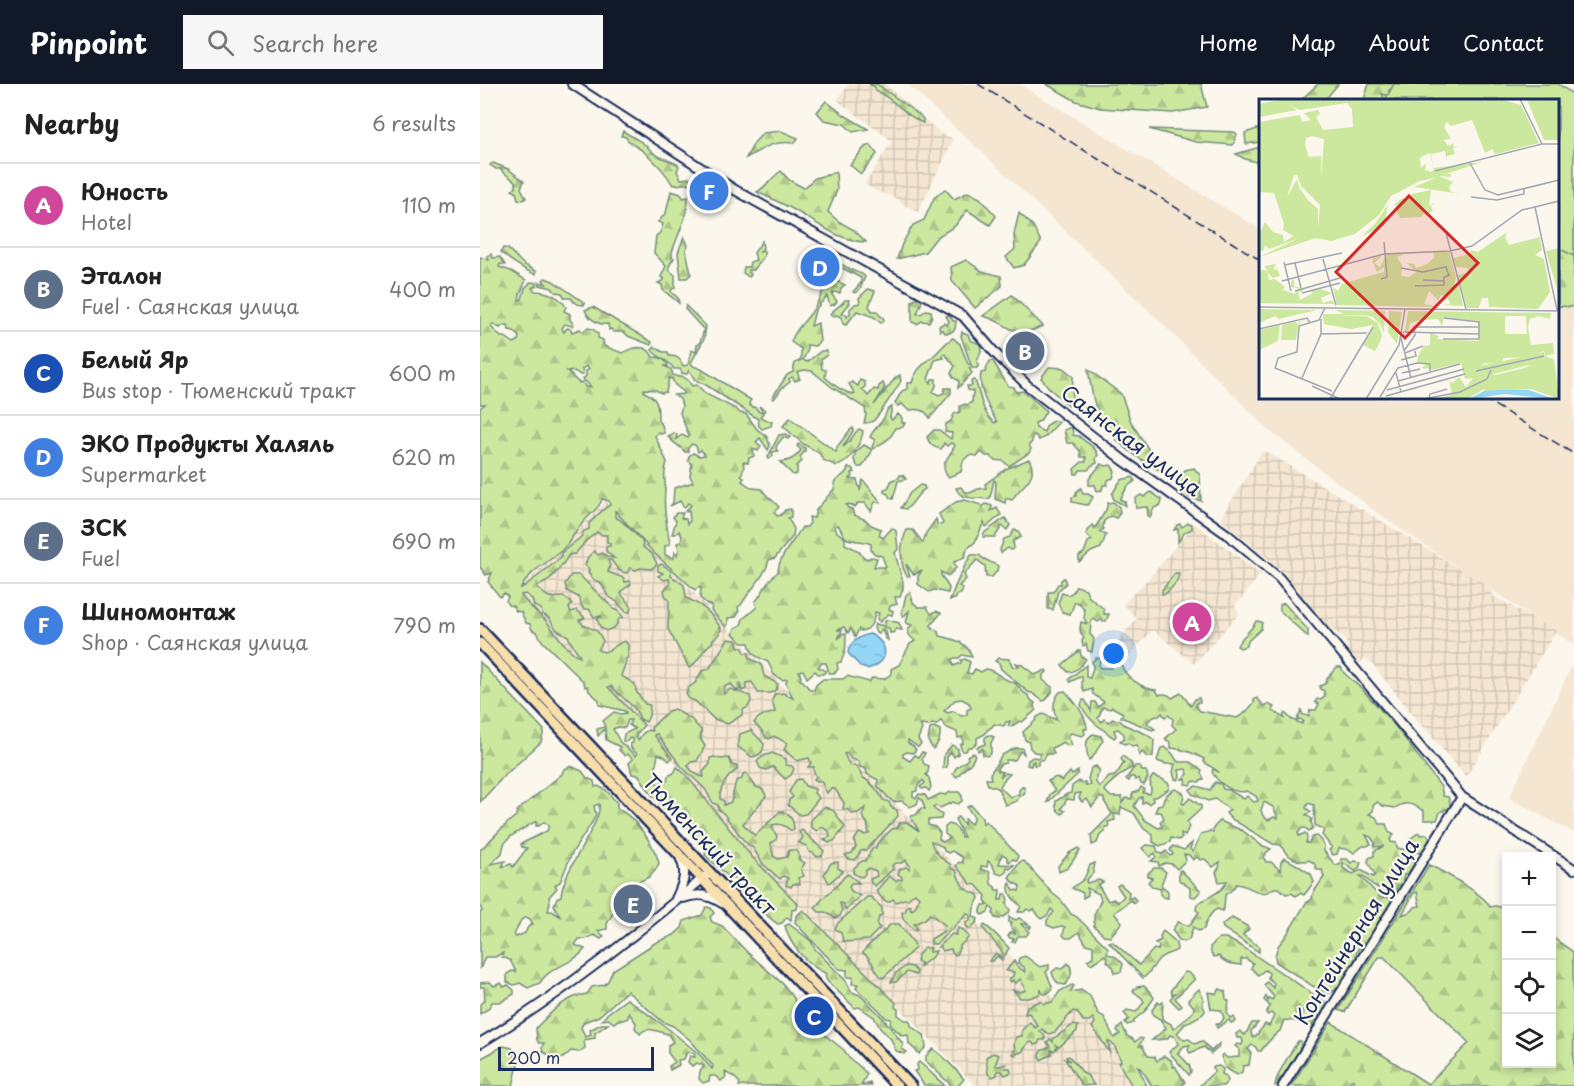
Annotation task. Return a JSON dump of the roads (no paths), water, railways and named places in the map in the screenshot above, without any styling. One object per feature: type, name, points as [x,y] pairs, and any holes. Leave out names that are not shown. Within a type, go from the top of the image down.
[{"type":"main road","name":"Тюменский тракт","points":[[480,629],[706,876],[911,1086]]},
{"type":"main road","name":"Тюменский тракт","points":[[480,643],[678,854],[706,876],[727,906],[897,1086]]},
{"type":"street","name":"Саянская улица","points":[[572,84],[741,193],[963,316],[1028,386],[1130,465],[1228,536],[1279,578],[1462,797],[1574,869]]},
{"type":"street","name":"Контейнерная улица","points":[[1283,1086],[1462,797]]},
{"type":"street","points":[[676,901],[685,878],[683,864],[678,854]]},
{"type":"street","points":[[480,1043],[560,991],[706,876]]},
{"type":"street","points":[[676,901],[687,896],[703,895],[714,898],[727,906]]},
{"type":"water","points":[[870,634],[881,643],[885,653],[880,663],[867,669],[861,667],[848,653],[850,646],[856,640]]},
{"type":"railway","points":[[978,84],[1259,259]]},
{"type":"railway","points":[[1485,399],[1574,454]]},
{"type":"place","name":"Шиномонтаж","points":[[709,191]]},
{"type":"place","name":"ЭКО Продукты Халяль","points":[[820,267]]},
{"type":"place","name":"Эталон","points":[[1025,351]]},
{"type":"place","name":"Юность","points":[[1192,622]]},
{"type":"place","name":"ЗСК","points":[[633,904]]},
{"type":"place","name":"Белый Яр","points":[[814,1016]]}]
